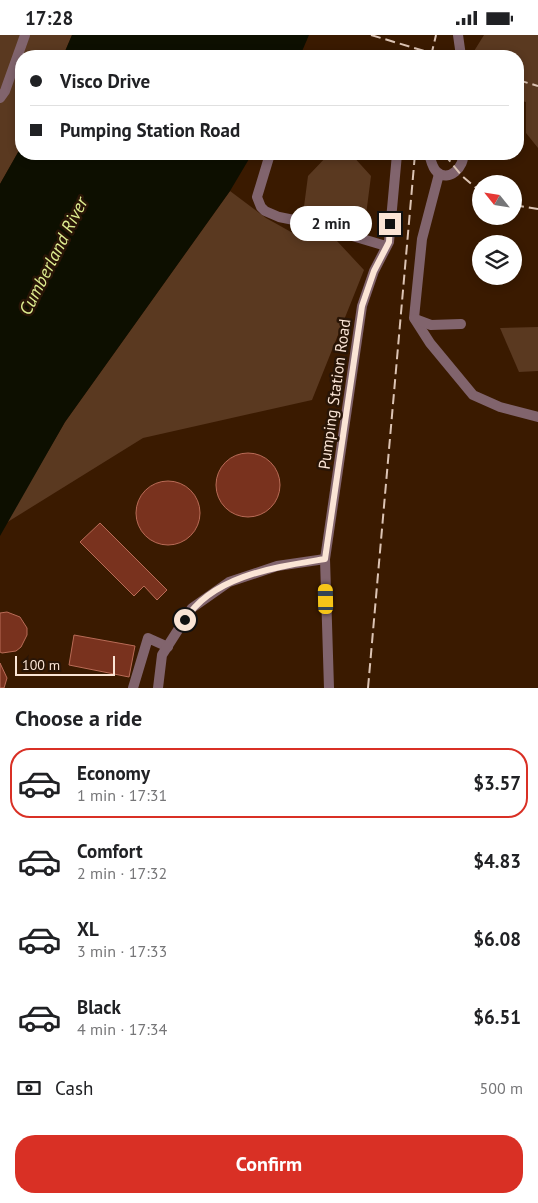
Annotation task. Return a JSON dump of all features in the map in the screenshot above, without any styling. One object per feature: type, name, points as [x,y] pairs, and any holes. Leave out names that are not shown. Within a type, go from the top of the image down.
[{"type":"street","points":[[19,50],[25,35]]},
{"type":"street","points":[[458,35],[459,50]]},
{"type":"street","points":[[0,98],[15,62]]},
{"type":"street","points":[[268,160],[257,197],[265,211],[279,217],[310,223],[386,246]]},
{"type":"street","name":"Pumping Station Road","points":[[328,688],[325,559],[362,306],[374,271],[389,242],[396,160]]},
{"type":"street","points":[[431,160],[433,168],[439,174],[447,176],[461,167],[462,160]]},
{"type":"street","points":[[439,174],[422,239],[414,318],[430,343],[473,395],[500,407],[538,417]]},
{"type":"street","points":[[414,318],[431,325],[461,324]]},
{"type":"street","points":[[158,688],[162,655],[192,609],[229,582],[277,566],[325,559]]},
{"type":"street","points":[[133,688],[148,638],[168,647]]},
{"type":"shaded area","points":[[0,35],[72,35],[66,50],[15,50],[15,158],[0,184]]},
{"type":"shaded area","points":[[484,35],[538,35],[538,148],[526,133],[524,50],[475,50]]},
{"type":"shaded area","points":[[323,160],[356,160],[371,176],[366,215],[337,241],[364,270],[312,400],[143,438],[6,523],[65,422],[230,191],[266,218],[300,237],[308,176]]},
{"type":"shaded area","points":[[538,327],[538,371],[519,372],[500,328]]},
{"type":"water","points":[[72,35],[309,35],[303,50],[66,50]]},
{"type":"water","name":"Cumberland River","points":[[15,158],[15,160],[248,160],[230,191],[65,422],[0,536],[0,184]]},
{"type":"building","points":[[242,453],[254,453],[271,462],[278,473],[280,485],[278,497],[271,508],[254,517],[242,517],[230,512],[221,503],[216,491],[216,479],[221,467],[230,458]]},
{"type":"building","points":[[162,481],[174,481],[191,490],[198,501],[200,513],[198,525],[191,536],[174,545],[162,545],[150,540],[141,531],[136,519],[136,507],[141,495],[150,486]]},
{"type":"building","points":[[100,523],[167,590],[157,600],[144,586],[134,596],[80,542]]},
{"type":"building","points":[[7,612],[20,617],[27,628],[27,635],[21,647],[16,651],[2,653],[0,652],[0,613]]},
{"type":"building","points":[[74,635],[135,646],[129,677],[69,665]]},
{"type":"building","points":[[0,663],[7,678],[4,688],[0,688]]},
{"type":"railway","points":[[371,35],[421,50]]},
{"type":"railway","points":[[432,50],[436,35]]},
{"type":"railway","points":[[524,82],[538,86]]},
{"type":"railway","points":[[368,688],[414,160]]},
{"type":"railway","points":[[449,160],[472,184]]},
{"type":"railway","points":[[522,206],[538,209]]},
{"type":"route","points":[[185,620],[192,609],[229,582],[277,566],[325,559],[362,306],[374,271],[389,242],[390,224]]}]
